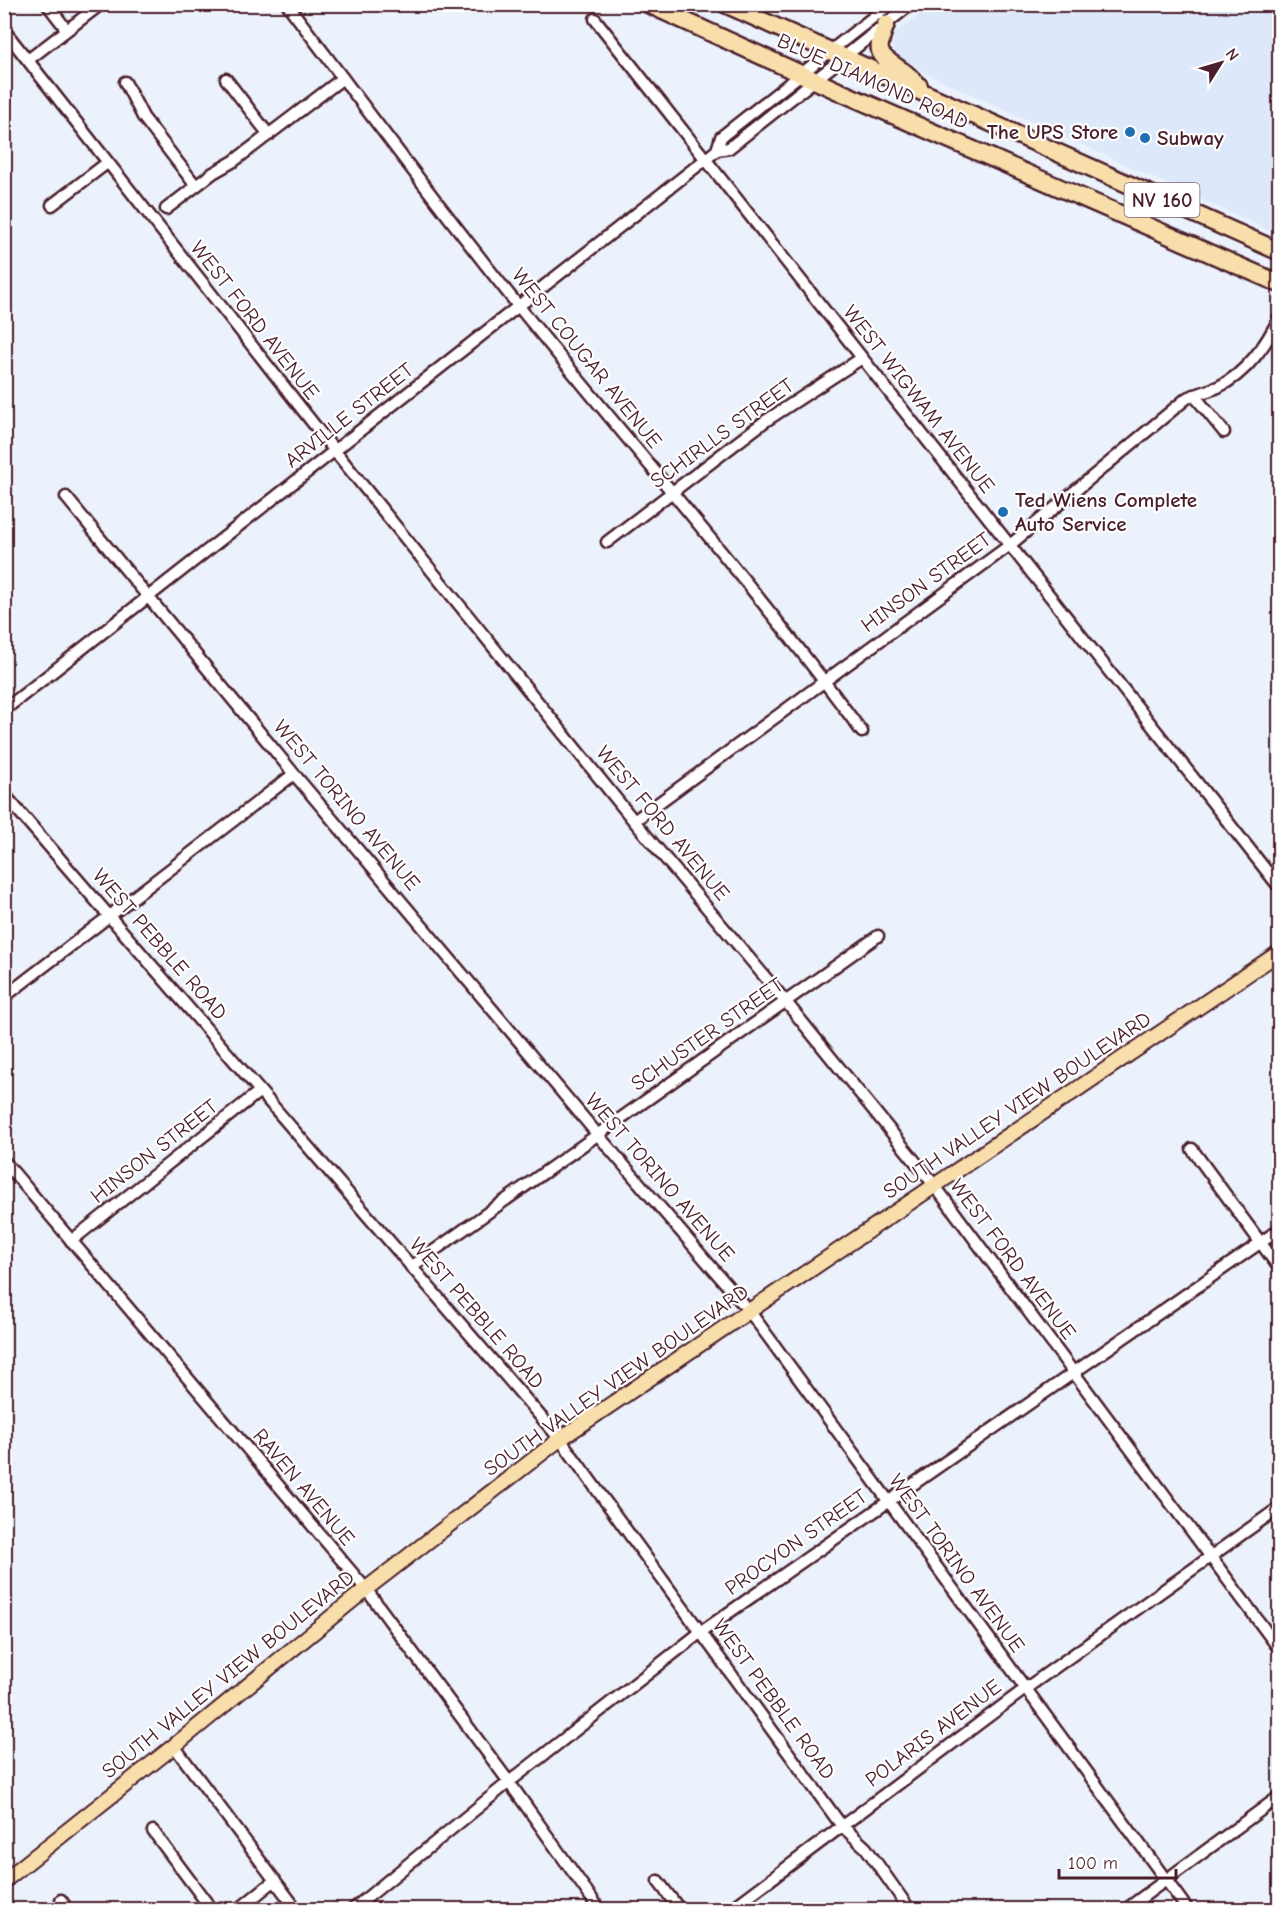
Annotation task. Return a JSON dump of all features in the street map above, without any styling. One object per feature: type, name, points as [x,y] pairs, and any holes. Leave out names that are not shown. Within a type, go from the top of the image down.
[{"type":"highway","name":"BLUE DIAMOND ROAD","points":[[648,4],[808,78],[1280,284]]},
{"type":"highway","name":"BLUE DIAMOND ROAD","points":[[725,4],[1280,252]]},
{"type":"highway","points":[[886,24],[880,42],[880,51],[884,59],[903,70],[928,95]]},
{"type":"main road","name":"SOUTH VALLEY VIEW BOULEVARD","points":[[4,1881],[366,1589],[560,1439],[935,1186],[1012,1131],[1280,952]]},
{"type":"street","points":[[47,4],[67,30]]},
{"type":"street","points":[[28,60],[101,4]]},
{"type":"street","name":"WEST COUGAR AVENUE","points":[[287,4],[519,307],[825,681],[862,732]]},
{"type":"street","name":"ARVILLE STREET","points":[[837,55],[886,24],[911,4]]},
{"type":"street","name":"ARVILLE STREET","points":[[4,710],[706,159],[717,150],[721,137],[808,78],[837,55],[889,5]]},
{"type":"street","name":"WEST WIGWAM AVENUE","points":[[595,19],[1280,888]]},
{"type":"street","name":"WEST FORD AVENUE","points":[[4,30],[334,450],[634,821],[786,1002],[935,1186],[1280,1650]]},
{"type":"street","points":[[166,208],[269,135],[343,78]]},
{"type":"street","points":[[226,79],[269,135]]},
{"type":"street","points":[[125,82],[142,117],[196,186]]},
{"type":"street","points":[[52,205],[107,163]]},
{"type":"street","name":"HINSON STREET","points":[[634,821],[1010,545],[1187,398],[1219,387],[1236,376],[1256,356],[1280,316]]},
{"type":"street","name":"SCHIRLLS STREET","points":[[607,542],[764,422],[862,358]]},
{"type":"street","points":[[1194,395],[1224,432]]},
{"type":"street","name":"WEST TORINO AVENUE","points":[[66,497],[294,774],[750,1312],[1188,1910]]},
{"type":"street","points":[[4,997],[294,774]]},
{"type":"street","name":"WEST PEBBLE ROAD","points":[[4,794],[560,1439],[841,1825],[866,1848],[910,1910]]},
{"type":"street","name":"SCHUSTER STREET","points":[[411,1267],[878,936]]},
{"type":"street","name":"HINSON STREET","points":[[72,1241],[261,1091]]},
{"type":"street","points":[[1192,1149],[1280,1269]]},
{"type":"street","name":"RAVEN AVENUE","points":[[4,1161],[366,1589],[509,1782],[600,1910]]},
{"type":"street","name":"PROCYON STREET","points":[[352,1910],[509,1782],[701,1632],[1280,1229]]},
{"type":"street","name":"POLARIS AVENUE","points":[[730,1910],[1025,1689],[1280,1507]]},
{"type":"street","points":[[174,1746],[297,1910]]},
{"type":"street","points":[[1125,1910],[1280,1796]]},
{"type":"street","points":[[153,1831],[212,1910]]},
{"type":"street","points":[[238,1910],[274,1880]]},
{"type":"street","points":[[658,1881],[680,1910]]},
{"type":"street","points":[[61,1900],[68,1910]]},
{"type":"shaded area","points":[[933,5],[1279,5],[1279,235],[899,61],[892,45],[895,33]]},
{"type":"place","name":"The UPS Store","points":[[1130,132]]},
{"type":"place","name":"Subway","points":[[1145,138]]},
{"type":"place","name":"Ted Wiens Complete Auto Service","points":[[1003,512]]}]
